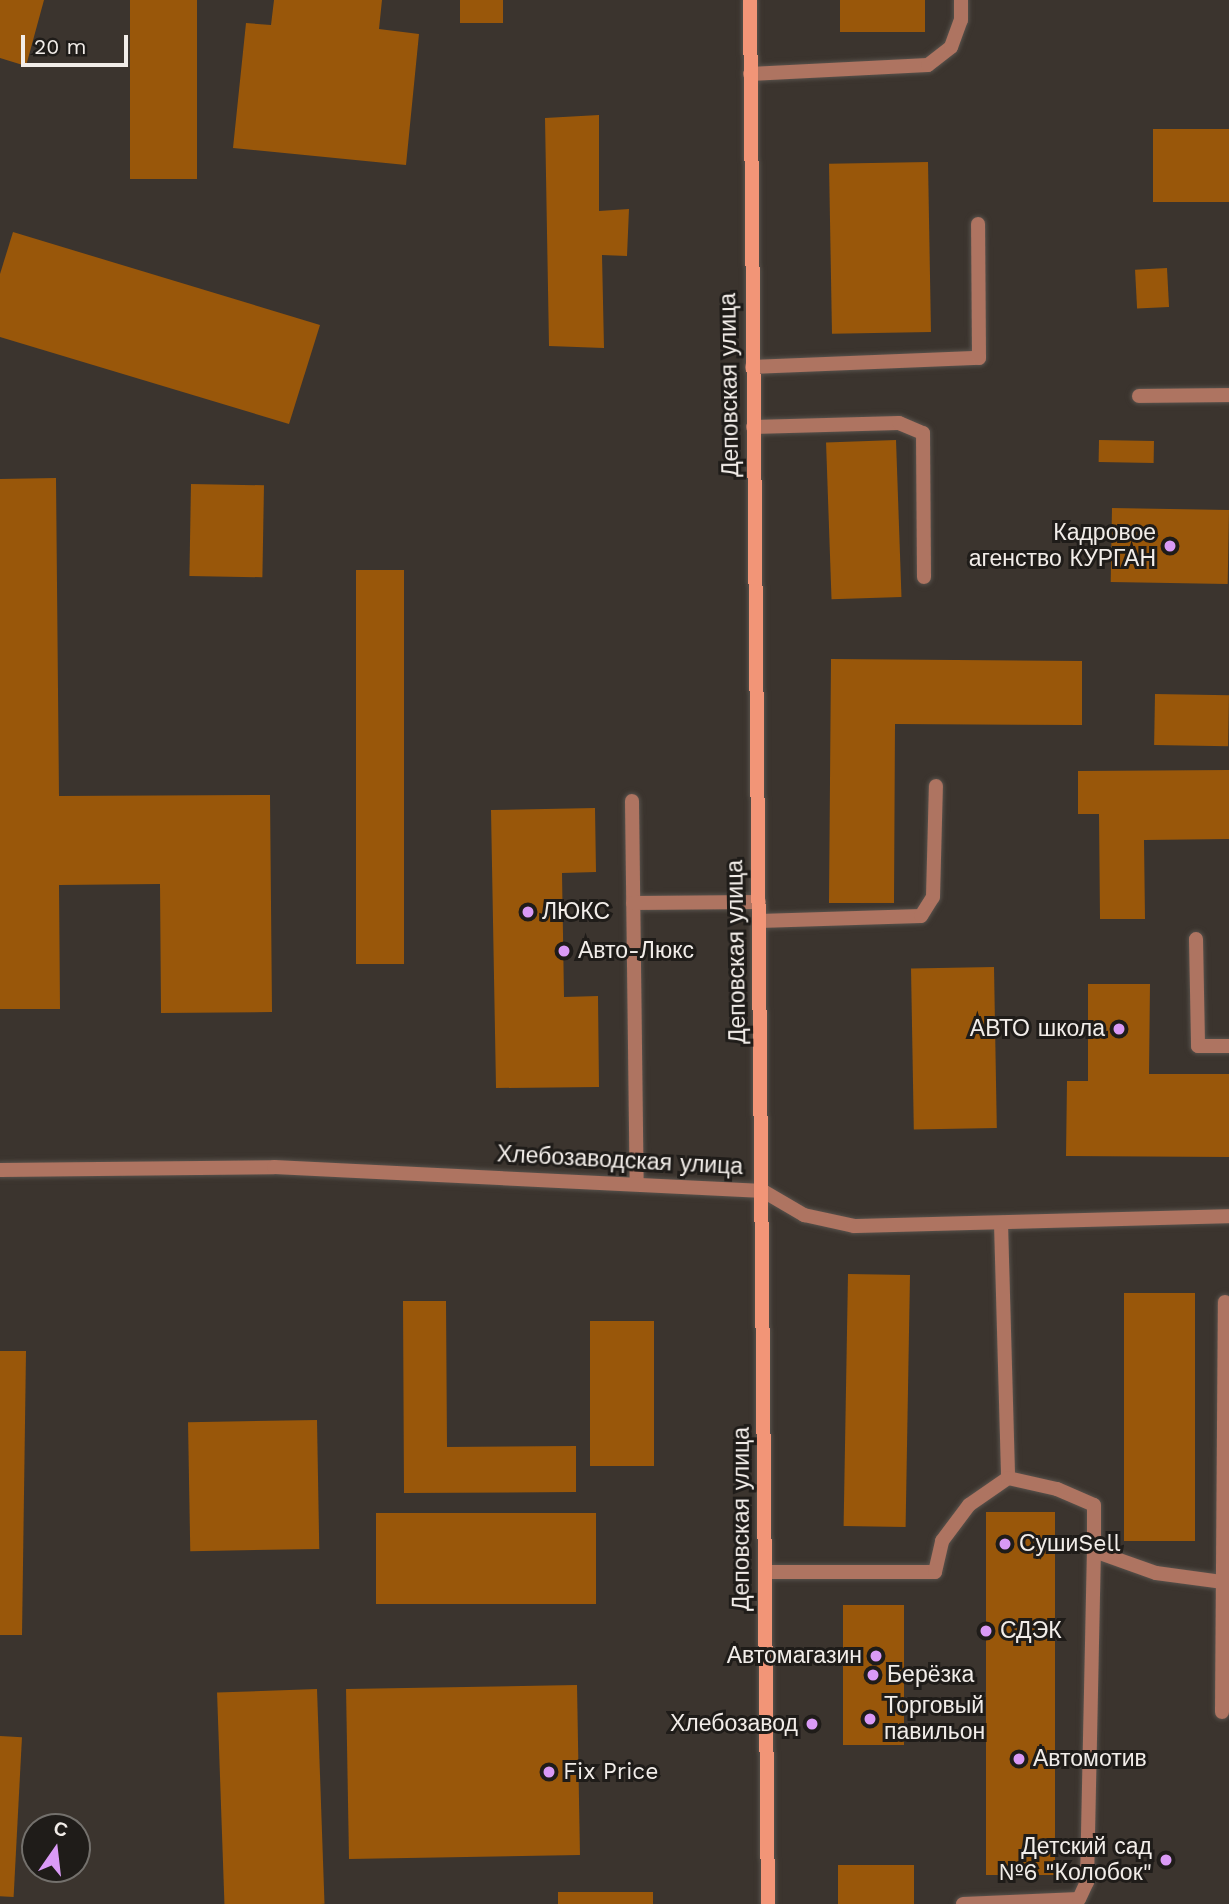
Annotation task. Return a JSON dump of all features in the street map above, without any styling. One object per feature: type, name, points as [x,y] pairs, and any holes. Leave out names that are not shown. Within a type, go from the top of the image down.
[{"type":"street","name":"Деповская улица","points":[[750,0],[768,1904]]},
{"type":"street","points":[[750,74],[928,65],[951,47],[961,20],[961,0]]},
{"type":"street","points":[[752,368],[979,358],[978,224]]},
{"type":"street","points":[[1139,396],[1229,395]]},
{"type":"street","points":[[753,427],[899,423],[923,433],[924,577]]},
{"type":"street","points":[[759,921],[921,916],[933,897],[936,786]]},
{"type":"street","points":[[632,801],[637,1184]]},
{"type":"street","points":[[633,903],[759,902]]},
{"type":"street","points":[[1196,939],[1198,1046],[1229,1046]]},
{"type":"street","name":"Хлебозаводская улица","points":[[0,1170],[274,1167],[763,1191],[804,1216],[854,1226],[1229,1216]]},
{"type":"street","points":[[1001,1223],[1007,1478]]},
{"type":"street","points":[[1223,1712],[1225,1301]]},
{"type":"street","points":[[765,1572],[934,1572],[942,1541],[969,1505],[1007,1478],[1057,1489],[1094,1505],[1087,1882],[1079,1899],[963,1904]]},
{"type":"street","points":[[1094,1551],[1156,1573],[1223,1582]]},
{"type":"building","points":[[0,0],[44,0],[26,66],[0,58]]},
{"type":"building","points":[[130,0],[197,0],[197,179],[130,179]]},
{"type":"building","points":[[274,0],[382,0],[379,29],[419,34],[406,165],[233,148],[246,23],[271,25]]},
{"type":"building","points":[[460,0],[503,0],[503,23],[460,23]]},
{"type":"building","points":[[840,0],[925,0],[925,32],[840,32]]},
{"type":"building","points":[[599,115],[599,211],[629,209],[627,256],[602,255],[604,348],[549,346],[545,118]]},
{"type":"building","points":[[1153,129],[1229,129],[1229,202],[1153,202]]},
{"type":"building","points":[[928,162],[931,332],[832,334],[829,164]]},
{"type":"building","points":[[13,232],[320,325],[289,424],[0,337],[0,274]]},
{"type":"building","points":[[1167,268],[1169,307],[1137,309],[1135,270]]},
{"type":"building","points":[[896,440],[901,597],[832,599],[826,442]]},
{"type":"building","points":[[1099,440],[1154,441],[1154,463],[1099,462]]},
{"type":"building","points":[[56,478],[59,796],[270,795],[272,1012],[161,1013],[160,884],[59,885],[60,1009],[0,1009],[0,479]]},
{"type":"building","points":[[191,484],[264,485],[262,577],[189,576]]},
{"type":"building","name":"Кадровое агенство КУРГАН","points":[[1112,508],[1229,510],[1228,584],[1111,582]]},
{"type":"building","points":[[356,570],[404,570],[404,964],[356,964]]},
{"type":"building","points":[[831,659],[1082,661],[1082,725],[895,724],[894,903],[829,903]]},
{"type":"building","points":[[1155,694],[1229,695],[1228,746],[1154,745]]},
{"type":"building","points":[[1229,770],[1229,839],[1144,840],[1145,919],[1100,919],[1099,814],[1078,814],[1078,771]]},
{"type":"building","name":"ЛЮКС","points":[[595,808],[596,872],[562,873],[564,997],[598,996],[599,1087],[496,1088],[491,810]]},
{"type":"building","points":[[994,967],[997,1128],[914,1129],[911,968]]},
{"type":"building","name":"АВТО школа","points":[[1088,984],[1150,984],[1149,1074],[1229,1074],[1229,1157],[1066,1156],[1067,1081],[1088,1081]]},
{"type":"building","points":[[848,1274],[910,1275],[906,1527],[844,1526]]},
{"type":"building","points":[[1124,1293],[1195,1293],[1195,1541],[1124,1541]]},
{"type":"building","points":[[403,1301],[446,1301],[447,1447],[576,1446],[576,1492],[404,1493]]},
{"type":"building","points":[[590,1321],[654,1321],[654,1466],[590,1466]]},
{"type":"building","points":[[0,1351],[26,1351],[22,1635],[0,1635]]},
{"type":"building","points":[[317,1420],[319,1549],[190,1551],[188,1422]]},
{"type":"building","points":[[986,1512],[1055,1512],[1055,1875],[986,1875]]},
{"type":"building","points":[[376,1513],[596,1513],[596,1604],[376,1604]]},
{"type":"building","name":"Берёзка","points":[[843,1605],[904,1605],[904,1745],[843,1745]]},
{"type":"building","points":[[577,1685],[580,1855],[349,1859],[346,1689]]},
{"type":"building","points":[[317,1689],[325,1904],[224,1904],[217,1692]]},
{"type":"building","points":[[0,1736],[22,1737],[14,1897],[0,1896]]},
{"type":"building","points":[[838,1865],[914,1865],[914,1904],[838,1904]]},
{"type":"building","points":[[558,1892],[653,1892],[653,1904],[558,1904]]},
{"type":"place","name":"Кадровое агенство КУРГАН","points":[[1170,546]]},
{"type":"place","name":"ЛЮКС","points":[[528,912]]},
{"type":"place","name":"Авто-Люкс","points":[[564,951]]},
{"type":"place","name":"АВТО школа","points":[[1119,1029]]},
{"type":"place","name":"СушиSell","points":[[1005,1544]]},
{"type":"place","name":"СДЭК","points":[[986,1631]]},
{"type":"place","name":"Автомагазин","points":[[876,1656]]},
{"type":"place","name":"Берёзка","points":[[873,1675]]},
{"type":"place","name":"Торговый павильон","points":[[870,1719]]},
{"type":"place","name":"Хлебозавод","points":[[812,1724]]},
{"type":"place","name":"Автомотив","points":[[1019,1759]]},
{"type":"place","name":"Fix Price","points":[[549,1772]]},
{"type":"place","name":"Детский сад №6 \"Колобок\"","points":[[1166,1860]]}]
